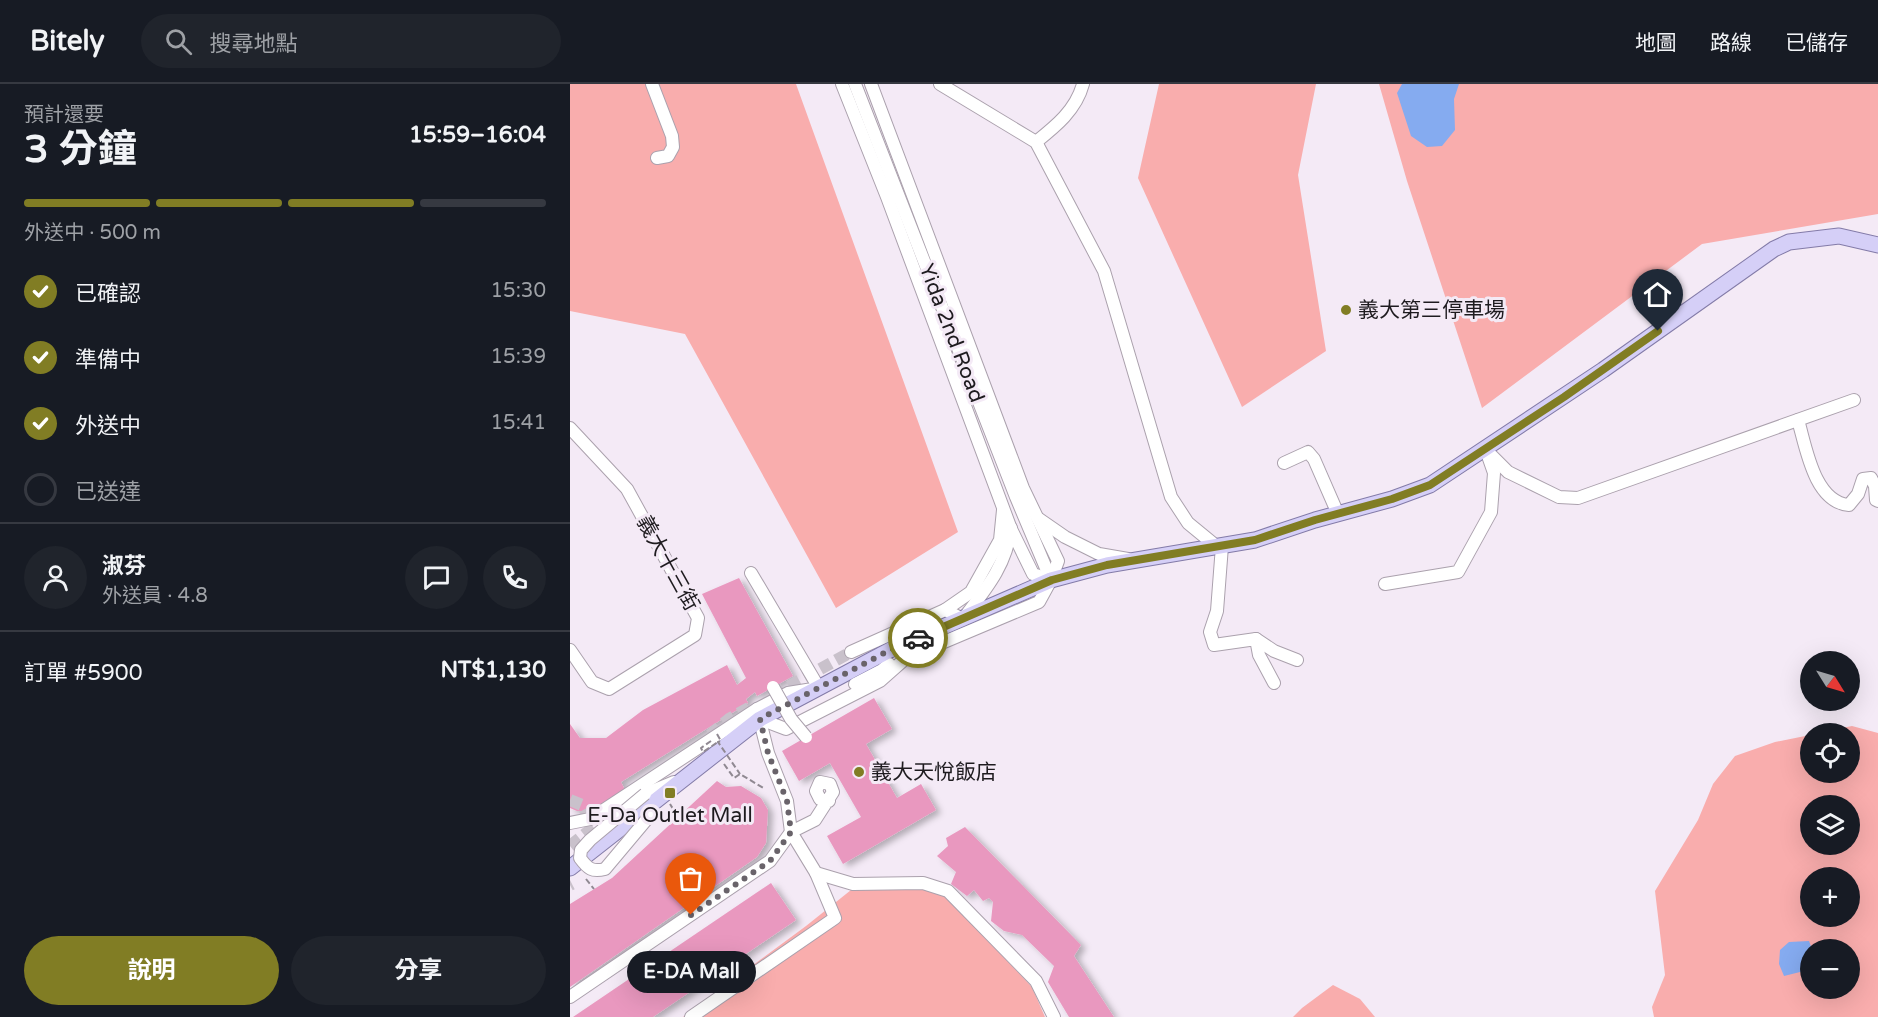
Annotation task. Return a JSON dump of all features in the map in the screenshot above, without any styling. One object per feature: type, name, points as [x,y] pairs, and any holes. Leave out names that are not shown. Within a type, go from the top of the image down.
[{"type":"main road","points":[[570,867],[656,804],[758,714],[819,688],[890,650],[1052,580],[1132,560],[1255,540],[1392,499],[1430,485],[1612,364],[1774,249],[1790,242],[1839,236],[1878,245]]},
{"type":"street","points":[[652,84],[672,136],[673,147],[668,156],[657,158]]},
{"type":"street","name":"Yida 2nd Road","points":[[842,84],[1011,529],[1033,574],[1052,580]]},
{"type":"street","name":"Yida 2nd Road","points":[[855,84],[1016,497],[1052,580]]},
{"type":"street","name":"Yida 2nd Road","points":[[871,84],[1019,477],[1058,561],[1052,580]]},
{"type":"street","points":[[940,84],[1036,142],[1104,271],[1172,497],[1188,523],[1219,546],[1217,611],[1210,632],[1214,645],[1256,639],[1274,651],[1297,660]]},
{"type":"street","points":[[1036,142],[1059,124],[1074,105],[1083,84]]},
{"type":"street","points":[[1485,449],[1508,472],[1559,497],[1578,498],[1854,400]]},
{"type":"street","points":[[1798,420],[1815,477],[1827,493],[1840,504],[1849,504],[1858,494],[1863,479],[1871,478],[1878,501]]},
{"type":"street","name":"義大十三街","points":[[570,428],[627,489],[698,618],[695,635],[609,690],[592,682],[570,650]]},
{"type":"street","points":[[1385,584],[1458,572],[1491,512],[1494,473],[1485,449]]},
{"type":"street","points":[[1284,463],[1308,452],[1314,459],[1338,514]]},
{"type":"street","points":[[1016,497],[1037,517],[1065,537],[1099,554],[1132,560]]},
{"type":"street","points":[[945,610],[963,619],[994,578],[1009,546],[1016,497]]},
{"type":"street","name":"Yida 2nd Road","points":[[850,652],[945,610],[971,591],[1000,540],[1004,506]]},
{"type":"street","points":[[751,573],[819,688]]},
{"type":"street","points":[[758,714],[786,729],[880,681],[906,658],[1039,602],[1052,580]]},
{"type":"street","points":[[791,718],[882,670],[919,638]]},
{"type":"street","points":[[1256,639],[1259,655],[1274,683]]},
{"type":"street","points":[[773,687],[791,718],[806,737]]},
{"type":"street","points":[[570,823],[590,819],[758,714]]},
{"type":"street","points":[[694,1017],[835,918],[816,873],[791,832],[787,801],[768,753],[758,714]]},
{"type":"street","points":[[570,997],[770,861],[791,832],[815,820],[829,801]]},
{"type":"street","points":[[656,804],[605,869],[595,871],[587,868],[580,858],[581,850],[590,840],[656,804]]},
{"type":"street","points":[[816,873],[854,884],[923,882],[948,891],[1036,981],[1054,1017]]},
{"type":"path","points":[[715,739],[740,774],[765,789]]},
{"type":"path","points":[[722,762],[734,778],[740,774]]},
{"type":"path","points":[[656,804],[678,817]]},
{"type":"shaded area","points":[[570,84],[796,84],[958,532],[836,608],[685,334],[570,311]]},
{"type":"shaded area","points":[[1159,84],[1316,84],[1298,175],[1326,351],[1242,407],[1138,178]]},
{"type":"shaded area","points":[[1379,84],[1878,84],[1878,214],[1702,244],[1482,408],[1407,181]]},
{"type":"shaded area","points":[[1860,728],[1878,733],[1878,1017],[1654,1017],[1652,1007],[1665,975],[1655,891],[1698,820],[1713,784],[1735,756],[1775,742],[1800,737],[1800,783],[1860,783]]},
{"type":"shaded area","points":[[922,888],[946,896],[1032,987],[1045,1017],[683,1017],[851,890]]},
{"type":"shaded area","points":[[1333,985],[1360,999],[1375,1017],[1293,1017]]},
{"type":"water","points":[[1402,84],[1459,84],[1454,99],[1455,130],[1442,146],[1427,147],[1411,136],[1397,93]]},
{"type":"water","points":[[1800,941],[1800,972],[1784,976],[1779,964],[1780,950],[1789,942]]},
{"type":"building","points":[[739,578],[793,676],[757,696],[755,692],[746,699],[748,703],[621,782],[625,790],[594,811],[577,811],[570,808],[570,724],[580,738],[606,738],[643,710],[727,665],[737,685],[746,678],[702,594]]},
{"type":"building","name":"義大天悅飯店","points":[[874,698],[892,729],[866,744],[897,798],[921,784],[936,810],[843,864],[827,836],[861,817],[830,763],[799,781],[782,751]]},
{"type":"building","points":[[717,781],[726,787],[741,786],[761,798],[768,810],[766,843],[757,857],[570,987],[570,904],[612,878]]},
{"type":"building","points":[[965,827],[1081,945],[1074,956],[1114,1017],[1069,1017],[1048,982],[1054,966],[1022,935],[1004,931],[991,921],[993,902],[989,898],[983,901],[974,890],[967,896],[951,884],[956,872],[937,856],[948,846],[946,838]]},
{"type":"building","points":[[771,883],[796,920],[653,1017],[573,1017]]},
{"type":"tunnel","points":[[773,695],[851,652]]},
{"type":"tunnel","points":[[710,735],[729,719],[752,706]]},
{"type":"tunnel","points":[[570,846],[633,796]]},
{"type":"tunnel","points":[[570,800],[582,805],[590,819]]},
{"type":"way so far","points":[[691,915],[770,861],[791,832],[787,801],[768,753],[760,719],[890,650],[918,638]]},
{"type":"place","name":"義大第三停車場","points":[[1346,310]]},
{"type":"place","name":"義大天悅飯店","points":[[859,772]]},
{"type":"place","name":"E-Da Outlet Mall","points":[[670,793]]},
{"type":"place","name":"E-DA Mall","points":[[691,915]]},
{"type":"route","points":[[918,638],[1052,580],[1107,565],[1255,540],[1315,520],[1392,499],[1430,485],[1564,397],[1658,331]]}]
